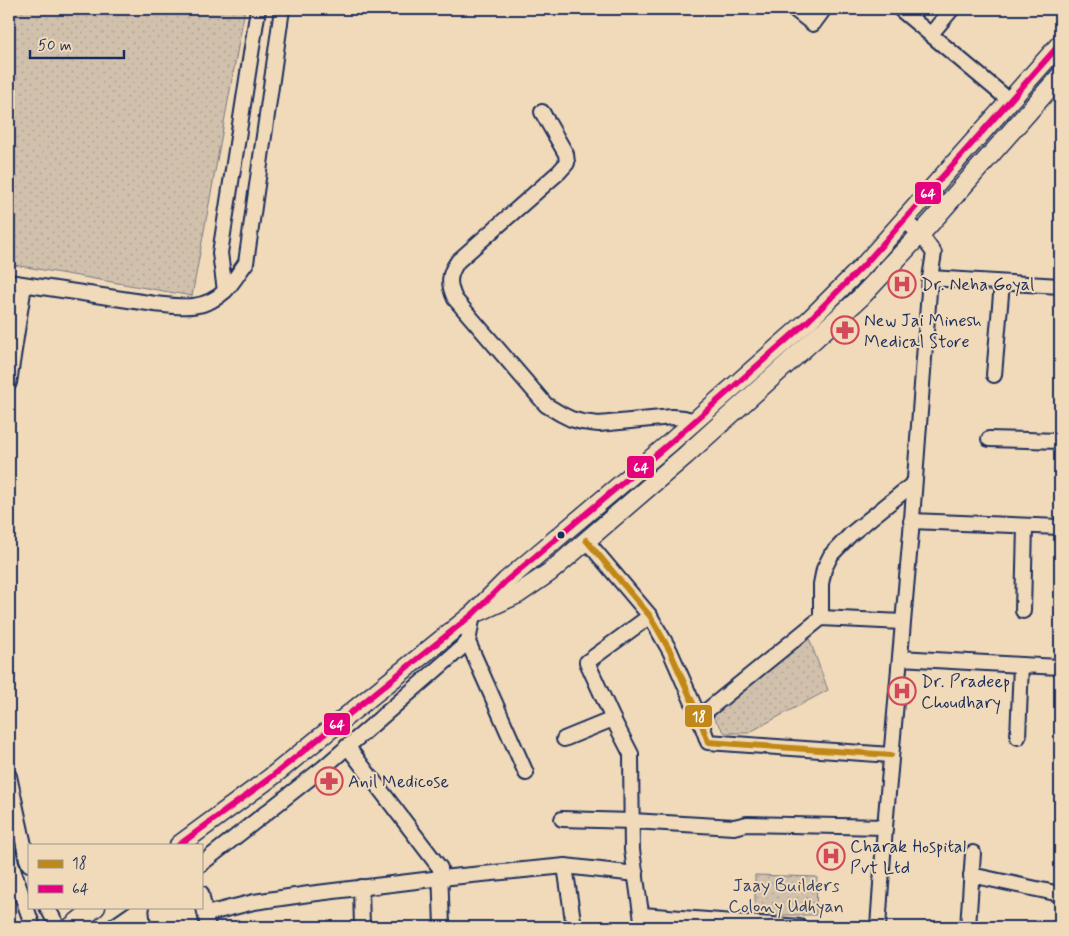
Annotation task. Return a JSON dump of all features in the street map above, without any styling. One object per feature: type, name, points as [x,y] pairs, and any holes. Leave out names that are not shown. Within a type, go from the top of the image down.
[{"type":"main road","points":[[180,844],[270,778],[473,614],[506,581],[709,409],[810,320],[865,264],[1010,101],[1058,51]]},
{"type":"main road","points":[[473,614],[518,594],[550,572],[722,423],[860,298],[920,234],[1060,76]]},
{"type":"main road","points":[[709,409],[722,423]]},
{"type":"main road","points":[[71,927],[95,908]]},
{"type":"street","points":[[225,291],[220,253],[258,9]]},
{"type":"street","points":[[9,282],[155,304],[195,307],[210,302],[225,291],[246,263],[282,9]]},
{"type":"street","points":[[794,9],[813,24],[824,9]]},
{"type":"street","points":[[900,9],[1010,101]]},
{"type":"street","points":[[931,34],[952,9]]},
{"type":"street","points":[[542,112],[566,154],[567,163],[458,261],[452,270],[450,280],[455,299],[546,405],[561,414],[582,422],[599,424],[672,416],[695,421]]},
{"type":"street","points":[[878,927],[930,278],[934,253],[920,234],[904,220]]},
{"type":"street","points":[[930,278],[1060,286]]},
{"type":"street","points":[[994,375],[1002,283]]},
{"type":"street","points":[[9,383],[24,285]]},
{"type":"street","points":[[990,438],[1060,441]]},
{"type":"street","points":[[821,618],[821,584],[824,569],[831,555],[851,534],[914,483]]},
{"type":"street","points":[[911,521],[1060,527]]},
{"type":"street","points":[[1023,610],[1025,526]]},
{"type":"street","points":[[586,540],[650,616],[670,651],[708,742],[891,755]]},
{"type":"street","points":[[473,614],[468,642],[526,772]]},
{"type":"street","points":[[650,616],[587,662],[631,754],[632,850],[642,921],[800,927]]},
{"type":"street","points":[[699,717],[821,618],[902,622]]},
{"type":"street","points":[[202,863],[323,768],[468,642]]},
{"type":"street","points":[[900,658],[1060,667]]},
{"type":"street","points":[[1018,737],[1022,665]]},
{"type":"street","points":[[564,739],[613,719]]},
{"type":"street","points":[[348,746],[440,868],[442,927]]},
{"type":"street","points":[[9,776],[28,862]]},
{"type":"street","points":[[562,819],[734,827],[747,824],[885,828]]},
{"type":"street","points":[[968,927],[973,853]]},
{"type":"street","points":[[9,854],[33,927]]},
{"type":"street","points":[[202,898],[207,921],[254,902],[441,878],[565,866],[636,874]]},
{"type":"street","points":[[565,866],[574,927]]},
{"type":"street","points":[[971,875],[1060,894]]},
{"type":"street","points":[[361,887],[362,927]]},
{"type":"street","points":[[48,908],[58,927]]},
{"type":"street","points":[[113,927],[141,908],[144,927]]},
{"type":"green space","points":[[9,9],[245,9],[192,296],[9,264]]},
{"type":"green space","points":[[809,638],[828,690],[748,733],[725,733],[711,714]]},
{"type":"green space","name":"Jaay Builders Colony Udhyan","points":[[755,875],[817,877],[816,915],[755,915]]},
{"type":"transit line","name":"64","points":[[180,844],[270,778],[473,614],[506,581],[671,442],[809,320],[865,264],[1060,44]]},
{"type":"transit line","name":"18","points":[[586,540],[650,616],[670,651],[708,742],[891,755]]},
{"type":"place","name":"Dr. Neha Goyal","points":[[902,284]]},
{"type":"place","name":"New Jai Minesh Medical Store","points":[[845,330]]},
{"type":"place","name":"Dr. Pradeep Choudhary","points":[[902,691]]},
{"type":"place","name":"Anil Medicose","points":[[329,781]]},
{"type":"place","name":"Charak Hospital Pvt Ltd","points":[[831,856]]}]
